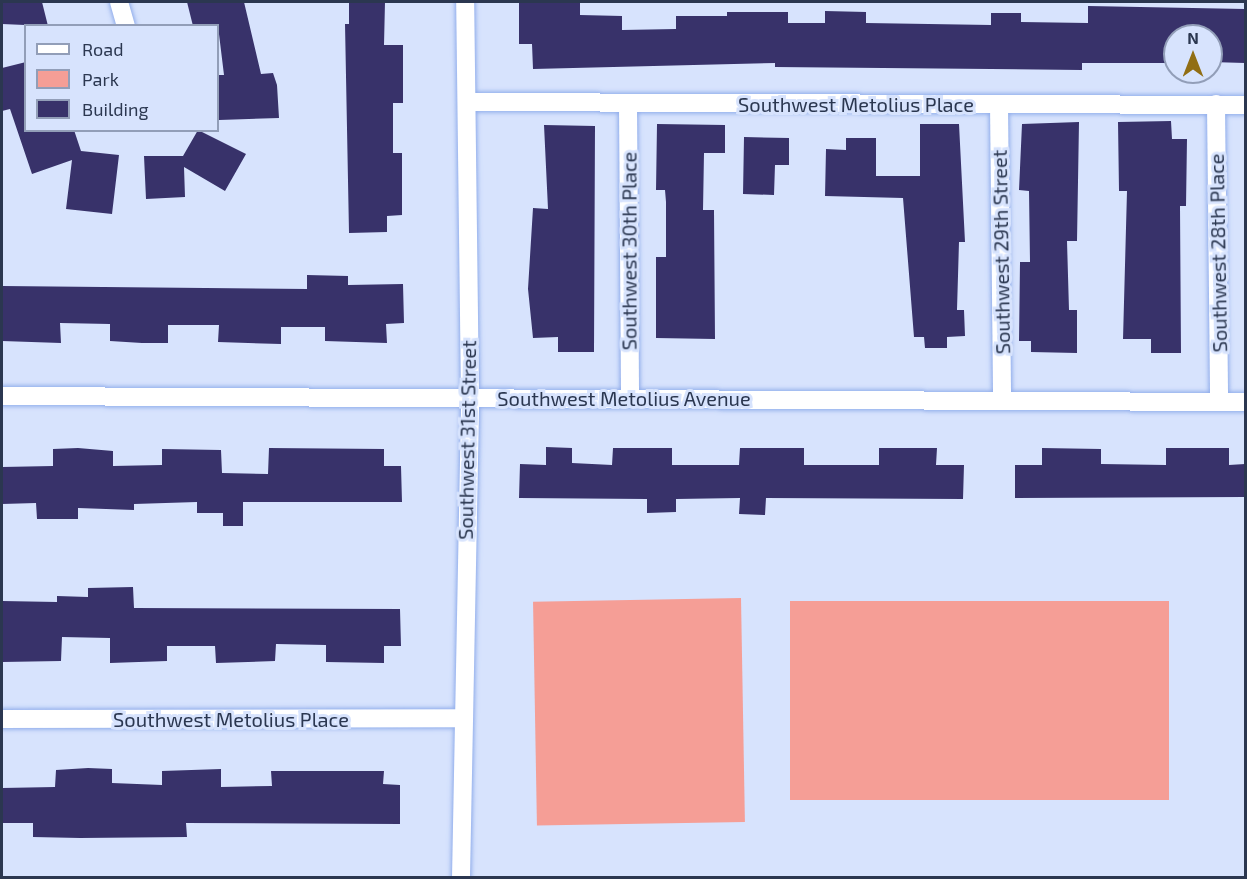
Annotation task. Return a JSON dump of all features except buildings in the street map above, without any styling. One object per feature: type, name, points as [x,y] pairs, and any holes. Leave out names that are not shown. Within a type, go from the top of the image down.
[{"type":"street","points":[[119,2],[125,24]]},
{"type":"street","name":"Southwest 31st Street","points":[[461,878],[461,718],[470,397],[465,2]]},
{"type":"street","name":"Southwest Metolius Place","points":[[466,102],[1245,105]]},
{"type":"street","name":"Southwest 30th Place","points":[[628,103],[630,399]]},
{"type":"street","name":"Southwest 29th Street","points":[[999,104],[1002,400]]},
{"type":"street","name":"Southwest 28th Place","points":[[1216,104],[1219,402]]},
{"type":"street","name":"Southwest Metolius Avenue","points":[[2,396],[1245,402]]},
{"type":"street","name":"Southwest Metolius Place","points":[[2,719],[461,718]]},
{"type":"green space","points":[[741,598],[745,822],[537,826],[533,602]]},
{"type":"green space","points":[[790,601],[1169,601],[1169,800],[790,800]]}]
